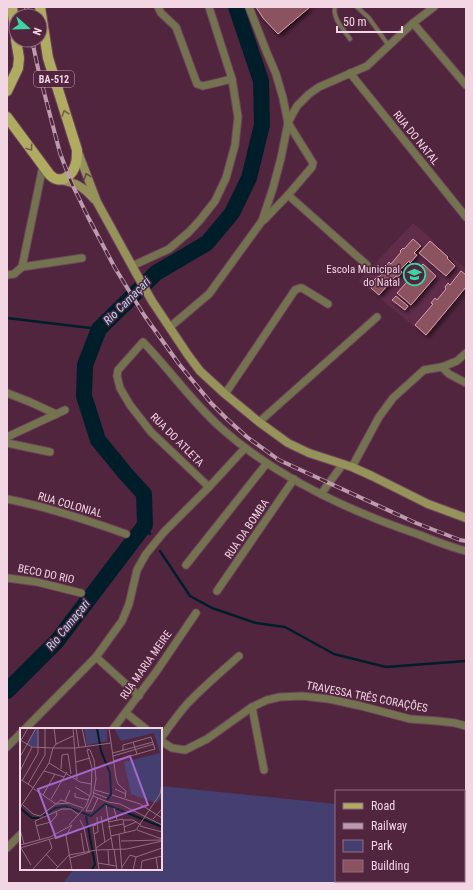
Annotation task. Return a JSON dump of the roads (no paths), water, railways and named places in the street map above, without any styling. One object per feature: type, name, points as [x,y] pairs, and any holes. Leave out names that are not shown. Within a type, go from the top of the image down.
[{"type":"main road","name":"BA-512","points":[[40,7],[48,58],[77,150],[76,162],[69,175],[64,178],[54,178]]},
{"type":"main road","points":[[8,86],[15,76],[18,68],[19,58],[17,48]]},
{"type":"main road","points":[[7,117],[43,166],[54,178]]},
{"type":"street","points":[[158,7],[161,13],[176,26],[198,84],[203,86],[232,79]]},
{"type":"street","points":[[132,266],[169,249],[200,220],[215,201],[226,178],[235,146],[238,117],[232,79],[209,7]]},
{"type":"street","points":[[170,327],[209,294],[262,221],[312,167],[313,163],[288,123],[276,74],[249,7]]},
{"type":"street","points":[[262,221],[281,158],[288,123],[297,106],[309,94],[319,87],[367,66],[413,23],[434,7]]},
{"type":"street","points":[[413,23],[466,85]]},
{"type":"street","name":"RUA DO NATAL","points":[[350,73],[466,217]]},
{"type":"street","points":[[77,150],[97,202],[132,266],[152,301],[200,371],[259,422],[282,440],[296,448],[352,467],[428,504],[466,518]]},
{"type":"street","points":[[22,268],[43,166]]},
{"type":"street","points":[[40,183],[54,178],[71,182],[84,189],[97,202]]},
{"type":"street","points":[[288,194],[367,265]]},
{"type":"street","points":[[7,275],[14,274],[22,268],[82,258]]},
{"type":"street","points":[[225,394],[295,290],[302,288],[328,304]]},
{"type":"street","points":[[259,422],[377,317]]},
{"type":"street","name":"RUA DO ATLETA","points":[[209,487],[151,432],[130,405],[120,388],[117,376],[118,370],[143,342],[204,411],[221,428],[245,448]]},
{"type":"street","points":[[352,467],[379,417],[393,398],[424,370],[442,367],[456,361],[466,353]]},
{"type":"street","points":[[442,367],[449,374],[466,383]]},
{"type":"street","points":[[7,393],[56,414]]},
{"type":"street","points":[[7,437],[64,410]]},
{"type":"street","points":[[7,443],[50,452]]},
{"type":"street","points":[[26,728],[96,657],[122,620],[129,604],[137,570],[146,554],[164,532],[245,448],[267,463],[321,494],[388,524],[466,551]]},
{"type":"street","points":[[186,565],[267,463]]},
{"type":"street","points":[[321,494],[344,464]]},
{"type":"street","name":"RUA DA BOMBA","points":[[218,592],[294,479]]},
{"type":"street","name":"RUA COLONIAL","points":[[7,499],[88,520],[126,534]]},
{"type":"street","name":"BECO DO RIO","points":[[7,578],[37,582],[81,593]]},
{"type":"street","name":"RUA MARIA MEIRE","points":[[114,728],[139,696],[196,613]]},
{"type":"street","points":[[162,737],[178,715],[202,689],[239,656]]},
{"type":"street","points":[[96,657],[139,696]]},
{"type":"street","name":"TRAVESSA TRÊS CORAÇÕES","points":[[162,742],[172,748],[185,750],[208,739],[252,707],[280,696],[302,696],[329,699],[410,719],[438,721],[466,726]]},
{"type":"street","points":[[252,707],[264,770]]},
{"type":"street","points":[[126,713],[145,728]]},
{"type":"street","points":[[7,747],[20,734]]},
{"type":"street","points":[[7,848],[20,835]]},
{"type":"lane","points":[[335,7],[334,11],[336,18],[350,39]]},
{"type":"lane","points":[[357,7],[369,18],[389,46]]},
{"type":"waterway","name":"Rio Camaçari","points":[[7,691],[57,641],[145,525],[144,494],[98,440],[84,396],[85,365],[99,329],[156,273],[207,243],[232,213],[249,178],[262,125],[261,81],[236,7]]},
{"type":"waterway","points":[[7,318],[99,329]]},
{"type":"waterway","points":[[145,525],[150,534]]},
{"type":"waterway","points":[[160,551],[190,596],[212,608],[256,623],[285,627],[334,654],[386,667],[466,661]]},
{"type":"railway","points":[[34,48],[60,153],[71,182],[88,217],[115,268],[144,315],[179,364],[211,403],[247,437],[279,460],[416,523],[466,541]]},
{"type":"place","name":"Escola Municipal do Natal","points":[[415,275]]}]
